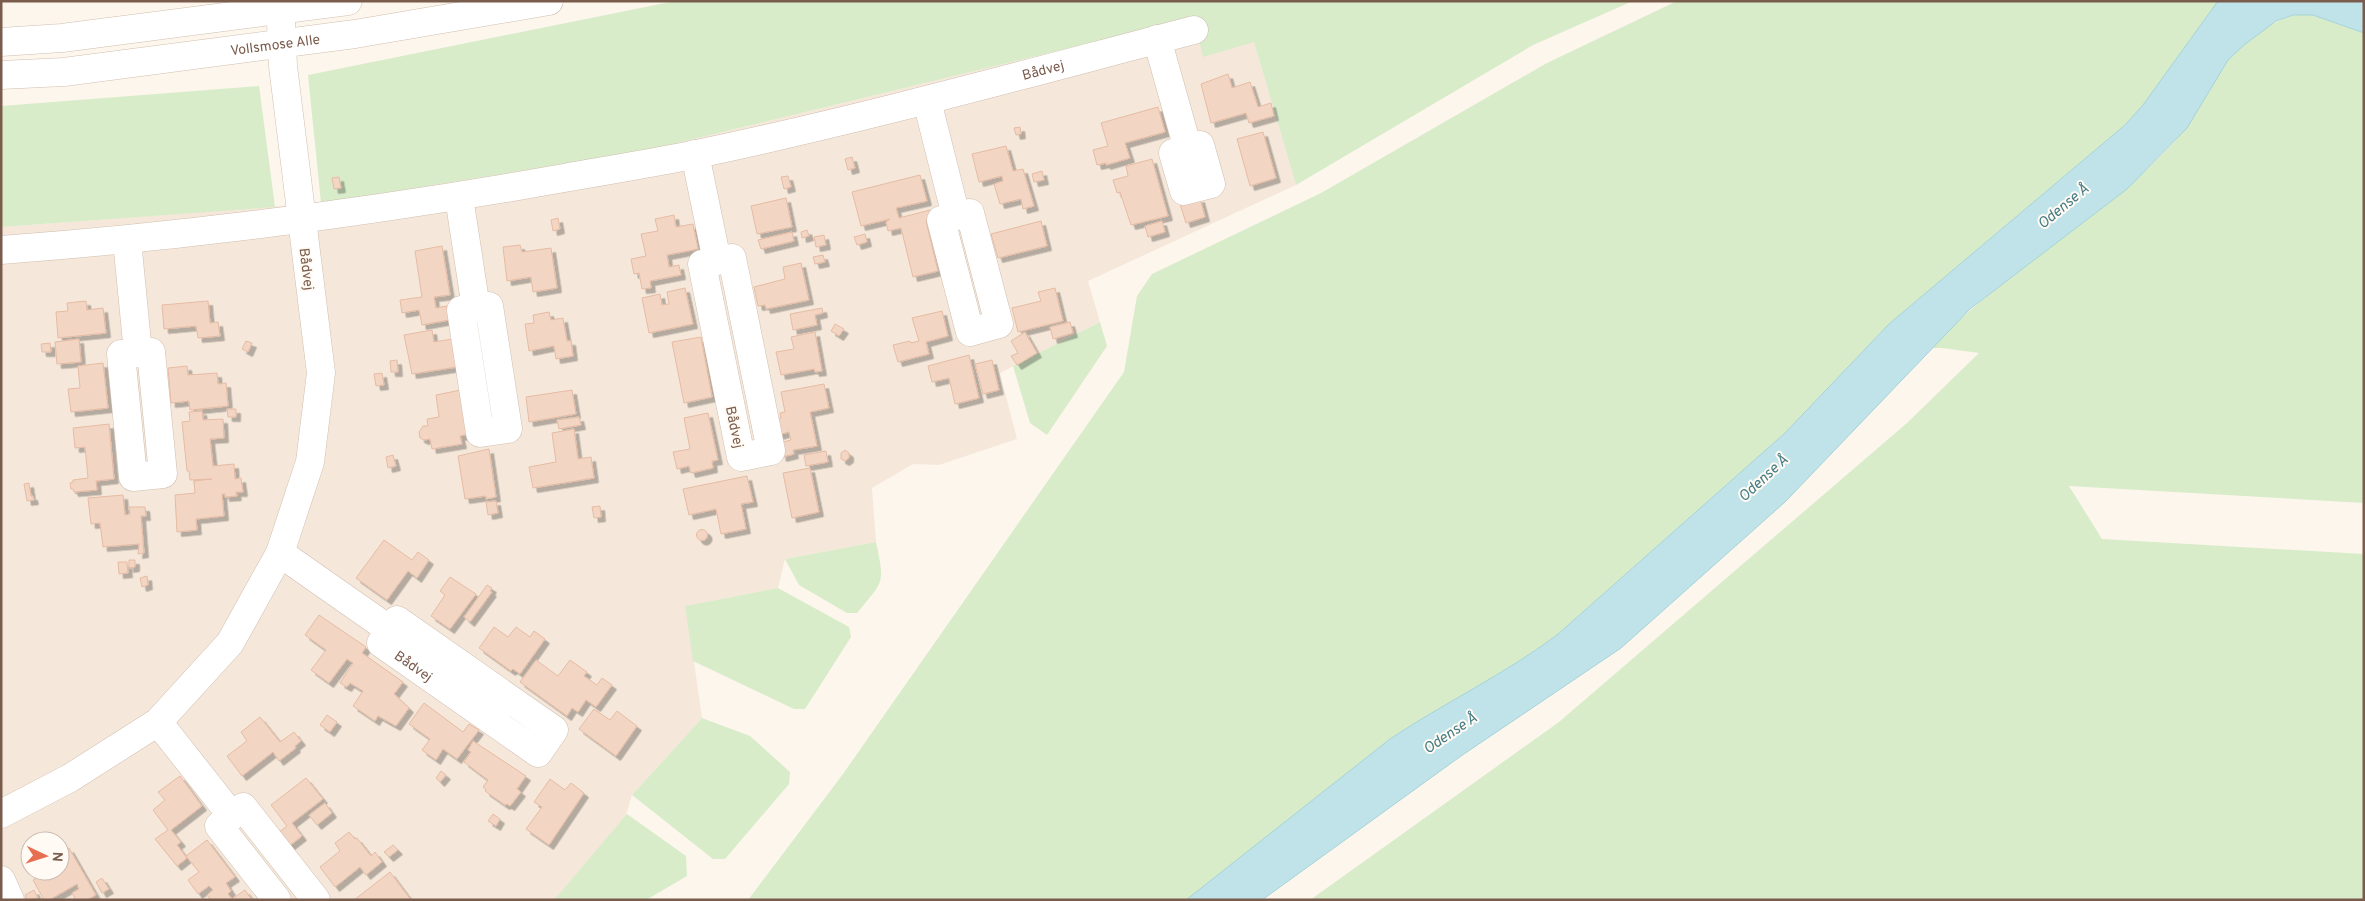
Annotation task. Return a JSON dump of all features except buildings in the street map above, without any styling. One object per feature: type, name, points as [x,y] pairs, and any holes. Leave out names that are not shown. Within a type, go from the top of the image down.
[{"type":"street","points":[[1,42],[62,38],[280,5],[348,1]]},
{"type":"street","name":"Vollsmose Alle","points":[[1,75],[64,72],[281,44],[355,34],[549,1]]},
{"type":"street","name":"Bådvej","points":[[1,814],[70,778],[158,722],[230,643],[280,553],[310,462],[321,373],[281,44],[280,5]]},
{"type":"street","name":"Bådvej","points":[[1,250],[127,240],[301,220],[459,197],[696,154],[927,101],[1194,30]]},
{"type":"street","points":[[1157,39],[1188,149]]},
{"type":"street","points":[[927,101],[956,216]]},
{"type":"street","points":[[696,154],[717,261]]},
{"type":"street","points":[[459,197],[476,308]]},
{"type":"street","points":[[127,240],[138,353]]},
{"type":"street","name":"Bådvej","points":[[732,258],[771,451],[741,457],[702,264],[717,261],[732,258]]},
{"type":"street","name":"Bådvej","points":[[280,553],[390,630]]},
{"type":"street","name":"Bådvej","points":[[397,620],[554,730],[538,753],[381,643],[390,630],[397,620]]},
{"type":"street","points":[[158,722],[232,816]]},
{"type":"street","points":[[277,900],[219,826],[243,807],[316,900]]},
{"type":"street","points":[[1,880],[10,900]]},
{"type":"shaded area","points":[[1194,18],[1254,41],[1296,185],[1088,281],[1100,322],[1000,373],[1017,439],[939,465],[913,464],[872,488],[876,542],[785,559],[778,588],[686,606],[702,718],[632,795],[624,822],[554,900],[1,900],[1,227],[321,203],[640,152]]},
{"type":"green space","points":[[675,1],[1633,1],[1533,45],[1296,185],[1254,42],[1203,57],[1194,18],[640,152],[321,203],[308,75]]},
{"type":"green space","points":[[1677,1],[2218,1],[2143,105],[2125,125],[1889,324],[1785,433],[1557,635],[1517,663],[1390,739],[1186,900],[748,900],[843,774],[1124,372],[1137,296],[1152,274],[1321,193],[1547,63]]},
{"type":"green space","points":[[2293,15],[2313,15],[2364,33],[2364,503],[2069,486],[2102,539],[2364,554],[2364,900],[1310,900],[1559,722],[1907,423],[1979,353],[1931,348],[1959,320],[1990,294],[2116,197],[2146,170],[2182,133],[2228,60],[2258,33]]},
{"type":"green space","points":[[259,86],[275,207],[1,227],[1,106]]},
{"type":"green space","points":[[1100,322],[1107,346],[1047,435],[1030,423],[1013,366]]},
{"type":"green space","points":[[876,542],[881,567],[880,581],[873,594],[857,613],[847,613],[799,585],[785,559]]},
{"type":"green space","points":[[778,588],[849,627],[851,637],[805,709],[794,709],[693,661],[685,606]]},
{"type":"green space","points":[[702,718],[750,736],[790,772],[789,784],[725,859],[713,859],[632,795]]},
{"type":"green space","points":[[627,814],[686,856],[687,876],[646,900],[554,900]]},
{"type":"water","name":"Odense Å","points":[[2218,1],[2364,1],[2364,33],[2313,15],[2293,15],[2276,21],[2244,45],[2228,60],[2187,128],[2127,189],[1970,309],[1785,502],[1621,648],[1461,756],[1262,900],[1186,900],[1390,739],[1517,663],[1557,635],[1785,433],[1889,324],[2125,125],[2143,105]]}]
